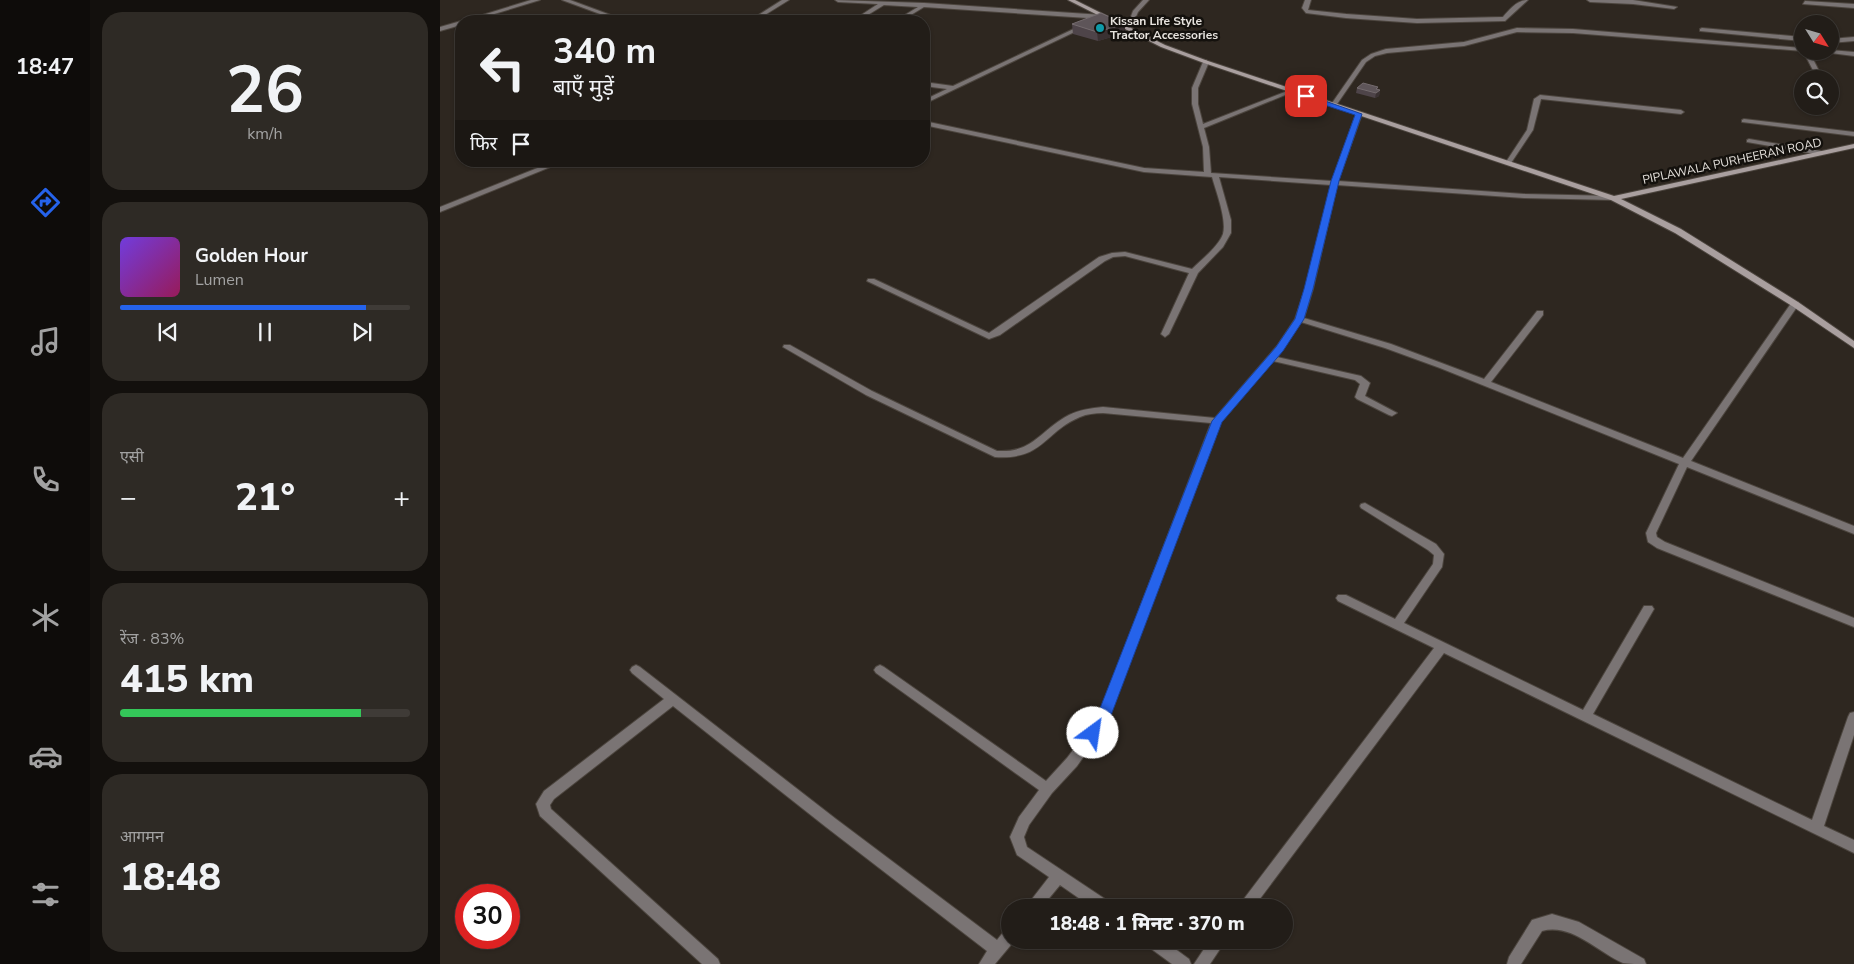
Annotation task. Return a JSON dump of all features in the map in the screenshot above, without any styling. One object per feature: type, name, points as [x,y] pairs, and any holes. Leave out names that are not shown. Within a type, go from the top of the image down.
[{"type":"main road","points":[[1071,0],[1163,46],[1206,62],[1614,198],[1678,231],[1795,304],[1854,345]]},
{"type":"main road","name":"PIPLAWALA PURHEERAN ROAD","points":[[1614,198],[1854,146]]},
{"type":"street","points":[[486,15],[537,0]]},
{"type":"street","points":[[565,0],[607,15]]},
{"type":"street","points":[[762,15],[786,0]]},
{"type":"street","points":[[838,0],[1103,17]]},
{"type":"street","points":[[1128,29],[1136,11],[1146,0]]},
{"type":"street","points":[[1308,0],[1304,8],[1306,11],[1346,16],[1440,21],[1505,19],[1516,30]]},
{"type":"street","points":[[1505,19],[1511,11],[1525,0]]},
{"type":"street","points":[[1590,0],[1633,2],[1674,7]]},
{"type":"street","points":[[864,15],[883,2]]},
{"type":"street","points":[[1805,3],[1854,6]]},
{"type":"street","points":[[908,15],[924,5]]},
{"type":"street","points":[[930,99],[1103,17]]},
{"type":"street","points":[[440,29],[455,24]]},
{"type":"street","points":[[1334,106],[1364,61],[1373,55],[1386,51],[1464,44],[1516,30],[1565,31],[1794,49]]},
{"type":"street","points":[[1702,30],[1794,38]]},
{"type":"street","points":[[1839,41],[1854,40]]},
{"type":"street","points":[[1839,53],[1854,54]]},
{"type":"street","points":[[1165,334],[1194,272],[1220,245],[1227,234],[1227,220],[1212,175],[1196,104],[1196,88],[1206,62]]},
{"type":"street","points":[[930,85],[954,88]]},
{"type":"street","points":[[1202,127],[1292,92]]},
{"type":"street","points":[[1509,162],[1530,130],[1537,99],[1540,97],[1681,112]]},
{"type":"street","points":[[1093,899],[1022,851],[1016,837],[1024,821],[1047,789],[1072,762],[1103,718],[1217,421],[1280,348],[1299,319],[1309,289],[1335,181],[1359,114]]},
{"type":"street","points":[[1744,121],[1854,134]]},
{"type":"street","points":[[930,124],[1136,168],[1212,175],[1335,181],[1524,196],[1614,198]]},
{"type":"street","points":[[1749,141],[1821,153]]},
{"type":"street","points":[[440,210],[547,167]]},
{"type":"street","points":[[871,281],[989,336],[997,334],[1102,260],[1112,255],[1124,254],[1194,272]]},
{"type":"street","points":[[1795,304],[1685,462],[1651,533],[1652,539],[1662,545],[1854,623]]},
{"type":"street","points":[[1485,383],[1540,313]]},
{"type":"street","points":[[1299,319],[1388,346],[1854,530]]},
{"type":"street","points":[[787,347],[869,393],[995,454],[1010,456],[1025,453],[1070,418],[1085,412],[1103,410],[1217,421]]},
{"type":"street","points":[[1271,358],[1358,378],[1365,383],[1359,394],[1360,397],[1392,414]]},
{"type":"street","points":[[1365,506],[1432,547],[1439,554],[1438,564],[1397,624]]},
{"type":"street","points":[[1342,598],[1854,847]]},
{"type":"street","points":[[1586,716],[1648,609]]},
{"type":"street","points":[[1251,899],[1442,646]]},
{"type":"street","points":[[636,670],[839,829],[998,950]]},
{"type":"street","points":[[880,670],[1047,789]]},
{"type":"street","points":[[673,699],[549,795],[543,804],[545,812],[713,964]]},
{"type":"street","points":[[1816,828],[1854,717]]},
{"type":"street","points":[[1039,899],[1059,875]]},
{"type":"street","points":[[1514,962],[1537,925],[1552,921],[1574,927],[1638,964]]},
{"type":"street","points":[[986,964],[1001,946]]},
{"type":"street","points":[[1163,949],[1184,964]]},
{"type":"street","points":[[1201,964],[1212,949]]},
{"type":"building","points":[[1101,13],[1125,24],[1097,32],[1072,24]]},
{"type":"building","points":[[1363,83],[1378,87],[1376,89],[1380,90],[1376,93],[1357,88]]},
{"type":"place","name":"Kissan Life Style Tractor Accessories","points":[[1100,28]]},
{"type":"route","points":[[1093,733],[1103,718],[1167,556],[1217,421],[1280,348],[1299,319],[1309,289],[1335,181],[1359,114],[1306,96]]}]
